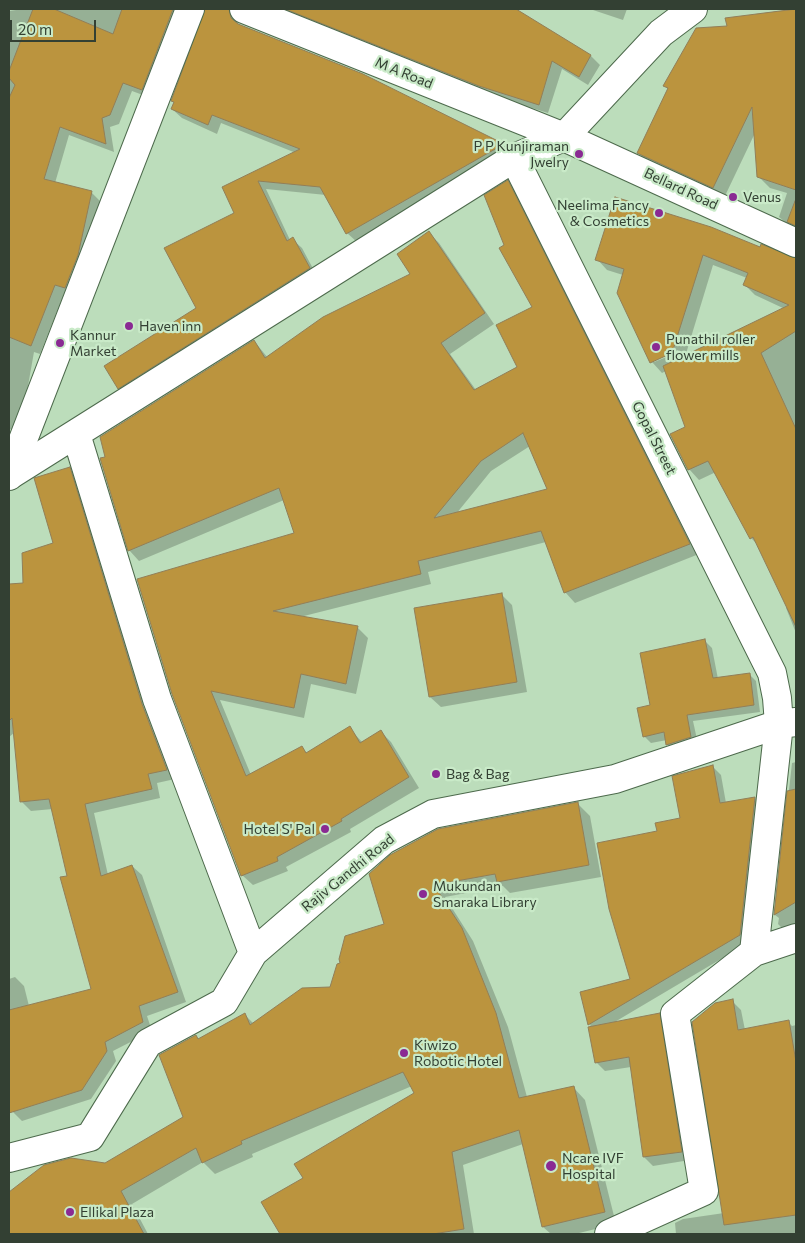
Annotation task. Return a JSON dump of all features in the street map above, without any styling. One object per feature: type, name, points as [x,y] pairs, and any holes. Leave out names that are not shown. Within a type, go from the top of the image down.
[{"type":"street","points":[[9,475],[190,9]]},
{"type":"street","name":"M A Road","points":[[244,9],[564,137]]},
{"type":"street","points":[[9,475],[514,158],[564,137],[661,33],[693,9]]},
{"type":"street","name":"Bellard Road","points":[[564,137],[796,243]]},
{"type":"street","name":"Gopal Street","points":[[514,158],[772,673],[788,723],[754,952]]},
{"type":"street","points":[[76,434],[157,699],[253,953]]},
{"type":"street","name":"Rajiv Gandhi Road","points":[[9,1158],[90,1137],[148,1043],[224,1002],[253,953],[384,840],[433,814],[615,779],[788,723]]},
{"type":"street","points":[[609,1234],[704,1191],[675,1014],[754,952],[796,938]]},
{"type":"building","points":[[33,9],[54,9],[113,34],[122,9],[173,9],[142,90],[123,83],[110,115],[102,118],[106,144],[60,127],[44,179],[92,191],[78,255],[65,288],[55,285],[31,346],[9,337],[9,98],[15,85],[9,78],[9,71]]},
{"type":"building","points":[[205,9],[229,9],[231,18],[238,24],[363,74],[504,144],[346,234],[320,187],[258,181],[287,241],[293,237],[310,268],[118,389],[104,366],[196,308],[164,248],[234,213],[222,187],[300,149],[212,115],[208,125],[171,109],[174,102],[171,101]]},
{"type":"building","points":[[285,9],[516,9],[591,55],[579,77],[552,61],[539,105],[479,86]]},
{"type":"building","points":[[796,9],[796,190],[757,177],[752,107],[713,188],[637,153],[668,88],[663,86],[696,28],[727,26],[725,18]]},
{"type":"building","points":[[508,180],[690,544],[564,593],[541,531],[418,561],[421,574],[273,611],[358,626],[346,684],[301,674],[294,708],[211,691],[246,776],[302,746],[306,753],[350,726],[360,743],[381,730],[409,777],[341,819],[342,821],[277,857],[278,861],[241,876],[172,694],[137,579],[294,533],[279,488],[128,551],[100,458],[105,457],[100,437],[254,340],[265,358],[323,317],[410,274],[397,254],[429,231],[485,313],[441,343],[474,390],[517,367],[496,325],[532,307],[499,248],[504,245],[484,195]],"holes":[[[523,433],[547,489],[434,518],[481,461]]]},
{"type":"building","points":[[615,197],[711,227],[760,247],[761,244],[796,258],[796,331],[761,353],[796,429],[796,627],[753,537],[750,539],[708,461],[688,470],[670,434],[685,427],[663,366],[789,305],[743,285],[748,273],[703,255],[672,353],[650,363],[617,293],[624,269],[595,260]]},
{"type":"building","points":[[796,201],[796,226],[787,222]]},
{"type":"building","points":[[70,467],[142,704],[167,770],[148,774],[152,789],[85,804],[101,876],[132,865],[178,992],[139,1006],[143,1022],[105,1042],[107,1051],[82,1090],[9,1113],[9,1010],[91,989],[60,877],[67,876],[49,799],[20,802],[12,718],[9,721],[9,584],[23,583],[22,553],[53,543],[34,478]]},
{"type":"building","points":[[502,593],[517,682],[429,697],[414,608]]},
{"type":"building","points":[[705,639],[713,678],[750,673],[754,705],[687,715],[691,737],[666,745],[664,732],[643,737],[637,708],[650,705],[640,653]]},
{"type":"building","points":[[713,765],[720,803],[755,797],[740,935],[588,1025],[580,992],[630,979],[609,909],[597,843],[657,831],[655,823],[680,818],[672,776]]},
{"type":"building","points":[[796,789],[796,902],[774,915],[787,791]]},
{"type":"building","points":[[578,802],[589,865],[497,882],[495,874],[434,885],[462,928],[496,1013],[519,1098],[574,1086],[605,1212],[542,1227],[519,1130],[452,1152],[464,1229],[433,1234],[280,1234],[261,1202],[303,1178],[294,1164],[414,1093],[403,1072],[241,1141],[242,1144],[202,1163],[196,1148],[121,1191],[144,1234],[9,1234],[9,1192],[44,1165],[71,1158],[105,1163],[183,1117],[159,1055],[196,1035],[198,1039],[245,1013],[250,1025],[302,988],[330,987],[337,964],[340,963],[339,959],[345,936],[384,924],[369,874],[390,855],[438,829]]},
{"type":"building","points":[[733,999],[738,1030],[789,1020],[796,1062],[796,1215],[724,1225],[692,1022],[715,1003]]},
{"type":"building","points":[[660,1013],[682,1152],[643,1157],[629,1057],[595,1063],[588,1027]]},
{"type":"place","name":"P P Kunjiraman Jwelry","points":[[579,154]]},
{"type":"place","name":"Venus","points":[[733,197]]},
{"type":"place","name":"Neelima Fancy & Cosmetics","points":[[659,213]]},
{"type":"place","name":"Haven inn","points":[[129,326]]},
{"type":"place","name":"Kannur Market","points":[[60,343]]},
{"type":"place","name":"Punathil roller flower mills","points":[[656,347]]},
{"type":"place","name":"Bag & Bag","points":[[436,774]]},
{"type":"place","name":"Hotel S' Pal","points":[[325,829]]},
{"type":"place","name":"Mukundan Smaraka Library","points":[[423,894]]},
{"type":"place","name":"Kiwizo Robotic Hotel","points":[[404,1053]]},
{"type":"place","name":"Ncare IVF Hospital","points":[[551,1166]]},
{"type":"place","name":"Ellikal Plaza","points":[[70,1212]]}]
